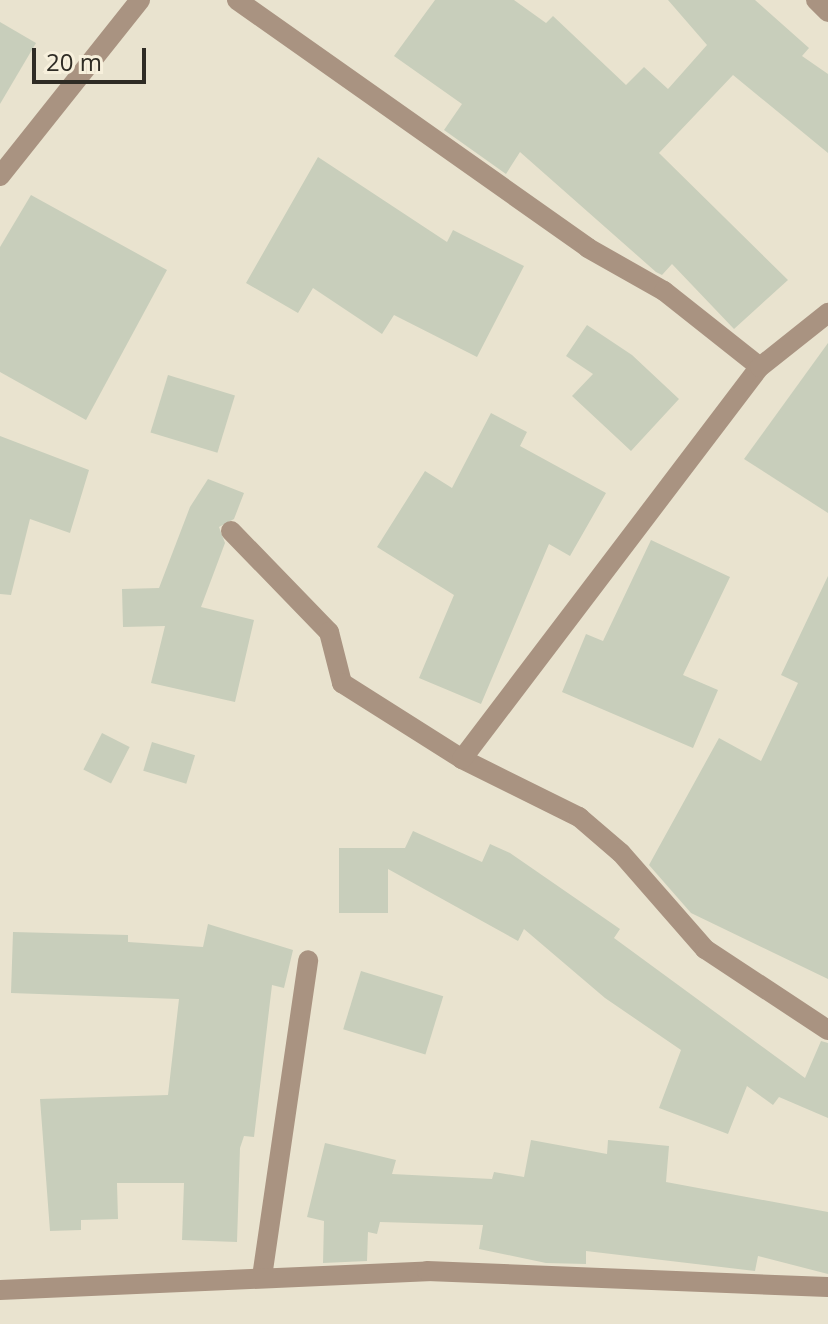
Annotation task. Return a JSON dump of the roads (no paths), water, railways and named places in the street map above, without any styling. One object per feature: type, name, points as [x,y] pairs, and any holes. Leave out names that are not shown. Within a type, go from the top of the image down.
[{"type":"street","points":[[0,176],[140,0]]},
{"type":"street","points":[[237,0],[588,248],[664,291],[760,367]]},
{"type":"street","points":[[816,0],[828,12]]},
{"type":"street","points":[[462,759],[760,367],[828,313]]},
{"type":"street","points":[[231,531],[329,632],[342,683],[462,759],[579,817],[621,853],[705,949],[828,1030]]},
{"type":"street","points":[[262,1277],[308,960]]},
{"type":"street","points":[[0,1290],[427,1271],[828,1287]]}]
